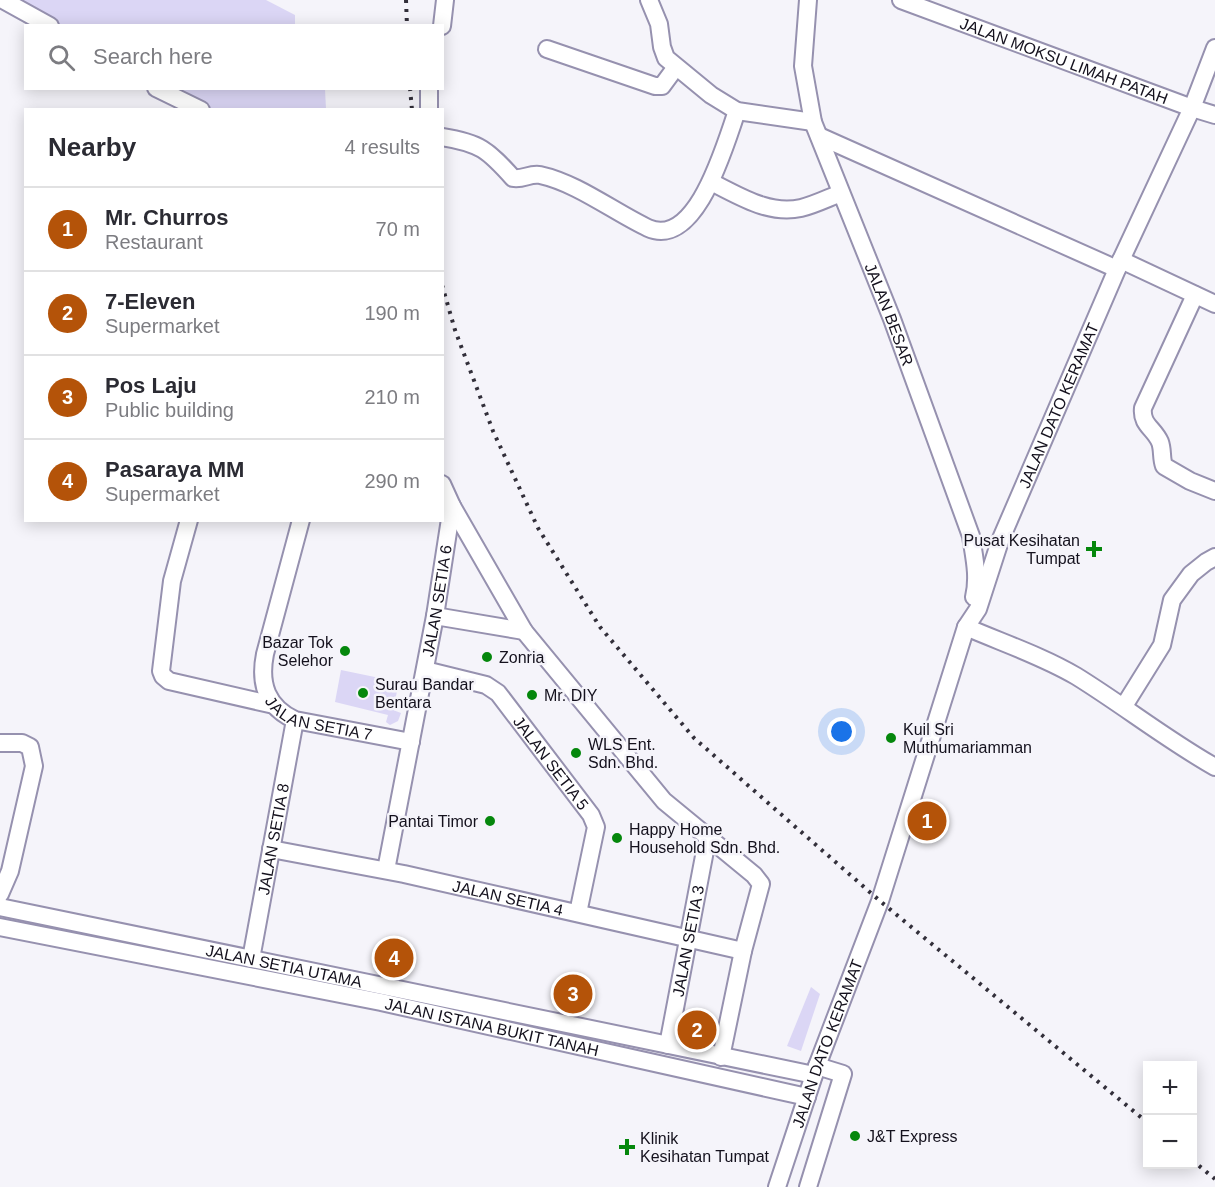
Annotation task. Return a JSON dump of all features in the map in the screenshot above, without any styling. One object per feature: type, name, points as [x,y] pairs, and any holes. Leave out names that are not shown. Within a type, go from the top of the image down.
[{"type":"street","points":[[3,0],[46,24]]},
{"type":"street","points":[[442,24],[445,0]]},
{"type":"street","points":[[649,0],[659,24],[663,53],[676,67],[711,95],[736,111],[816,129],[1119,265],[1215,304]]},
{"type":"street","name":"JALAN BESAR","points":[[808,0],[804,66],[816,129],[892,319],[971,536],[976,585],[966,627]]},
{"type":"street","name":"JALAN MOKSU LIMAH PATAH","points":[[901,0],[1215,115]]},
{"type":"street","points":[[1192,108],[1215,48]]},
{"type":"street","points":[[547,49],[655,86],[662,86],[676,67]]},
{"type":"street","points":[[160,90],[197,108]]},
{"type":"street","points":[[429,90],[429,108]]},
{"type":"street","name":"JALAN DATO KERAMAT","points":[[777,1187],[816,1071],[880,901],[966,627],[978,609],[1000,541],[1119,265],[1192,108]]},
{"type":"street","points":[[444,137],[480,146],[491,154],[513,178],[518,179],[530,174],[546,177],[659,231],[672,227],[684,219],[704,196],[736,111]]},
{"type":"street","points":[[711,182],[759,205],[775,209],[802,208],[841,194]]},
{"type":"street","points":[[1195,295],[1143,408],[1142,416],[1160,442],[1164,466],[1190,481],[1215,491]]},
{"type":"street","points":[[444,488],[524,631],[664,801],[754,875],[761,884],[743,951],[721,1057]]},
{"type":"street","name":"JALAN SETIA 6","points":[[386,870],[435,616],[452,506]]},
{"type":"street","points":[[188,522],[172,581],[161,671],[163,676],[169,681],[274,705]]},
{"type":"street","name":"JALAN SETIA 7","points":[[300,522],[263,662],[262,675],[266,692],[279,711],[295,720],[411,742]]},
{"type":"street","points":[[971,536],[980,544],[988,547],[994,547],[1000,541]]},
{"type":"street","points":[[1124,706],[1162,645],[1172,600],[1191,574],[1215,557]]},
{"type":"street","points":[[435,616],[524,631]]},
{"type":"street","points":[[966,627],[1062,668],[1215,767]]},
{"type":"street","name":"JALAN SETIA 5","points":[[425,670],[486,685],[498,693],[591,814],[596,827],[578,914]]},
{"type":"street","name":"JALAN SETIA 8","points":[[251,958],[295,720]]},
{"type":"street","points":[[0,742],[22,743],[30,747],[34,766],[9,871],[0,894]]},
{"type":"street","name":"JALAN SETIA 3","points":[[668,1045],[708,836]]},
{"type":"street","name":"JALAN SETIA 4","points":[[271,849],[386,870],[743,951]]},
{"type":"street","name":"JALAN SETIA UTAMA","points":[[0,907],[721,1057],[843,1074],[808,1187]]},
{"type":"street","name":"JALAN ISTANA BUKIT TANAH","points":[[0,927],[381,1002],[807,1097]]},
{"type":"shaded area","points":[[10,0],[266,0],[295,15],[295,24],[55,24]]},
{"type":"shaded area","points":[[166,90],[325,90],[326,108],[208,108]]},
{"type":"shaded area","points":[[341,670],[399,682],[393,710],[401,713],[398,721],[390,725],[386,722],[388,715],[335,702]]},
{"type":"shaded area","points":[[811,987],[820,994],[801,1051],[787,1046]]},
{"type":"railway","points":[[406,0],[407,24]]},
{"type":"railway","points":[[410,90],[412,108]]},
{"type":"railway","points":[[444,292],[455,330],[493,431],[538,528],[600,627],[694,738],[880,901],[1143,1119]]},
{"type":"railway","points":[[1197,1164],[1215,1179]]},
{"type":"place","name":"Pusat Kesihatan Tumpat","points":[[1094,549]]},
{"type":"place","name":"Bazar Tok Selehor","points":[[345,651]]},
{"type":"place","name":"Zonria","points":[[487,657]]},
{"type":"place","name":"Surau Bandar Bentara","points":[[363,693]]},
{"type":"place","name":"Mr. DIY","points":[[532,695]]},
{"type":"place","name":"Kuil Sri Muthumariamman","points":[[891,738]]},
{"type":"place","name":"WLS Ent. Sdn. Bhd.","points":[[576,753]]},
{"type":"place","name":"Pantai Timor","points":[[490,821]]},
{"type":"place","name":"Mr. Churros","points":[[927,821]]},
{"type":"place","name":"Happy Home Household Sdn. Bhd.","points":[[617,838]]},
{"type":"place","name":"Pasaraya MM","points":[[394,958]]},
{"type":"place","name":"Pos Laju","points":[[573,994]]},
{"type":"place","name":"7-Eleven","points":[[697,1030]]},
{"type":"place","name":"J&T Express","points":[[855,1136]]},
{"type":"place","name":"Klinik Kesihatan Tumpat","points":[[627,1147]]}]
